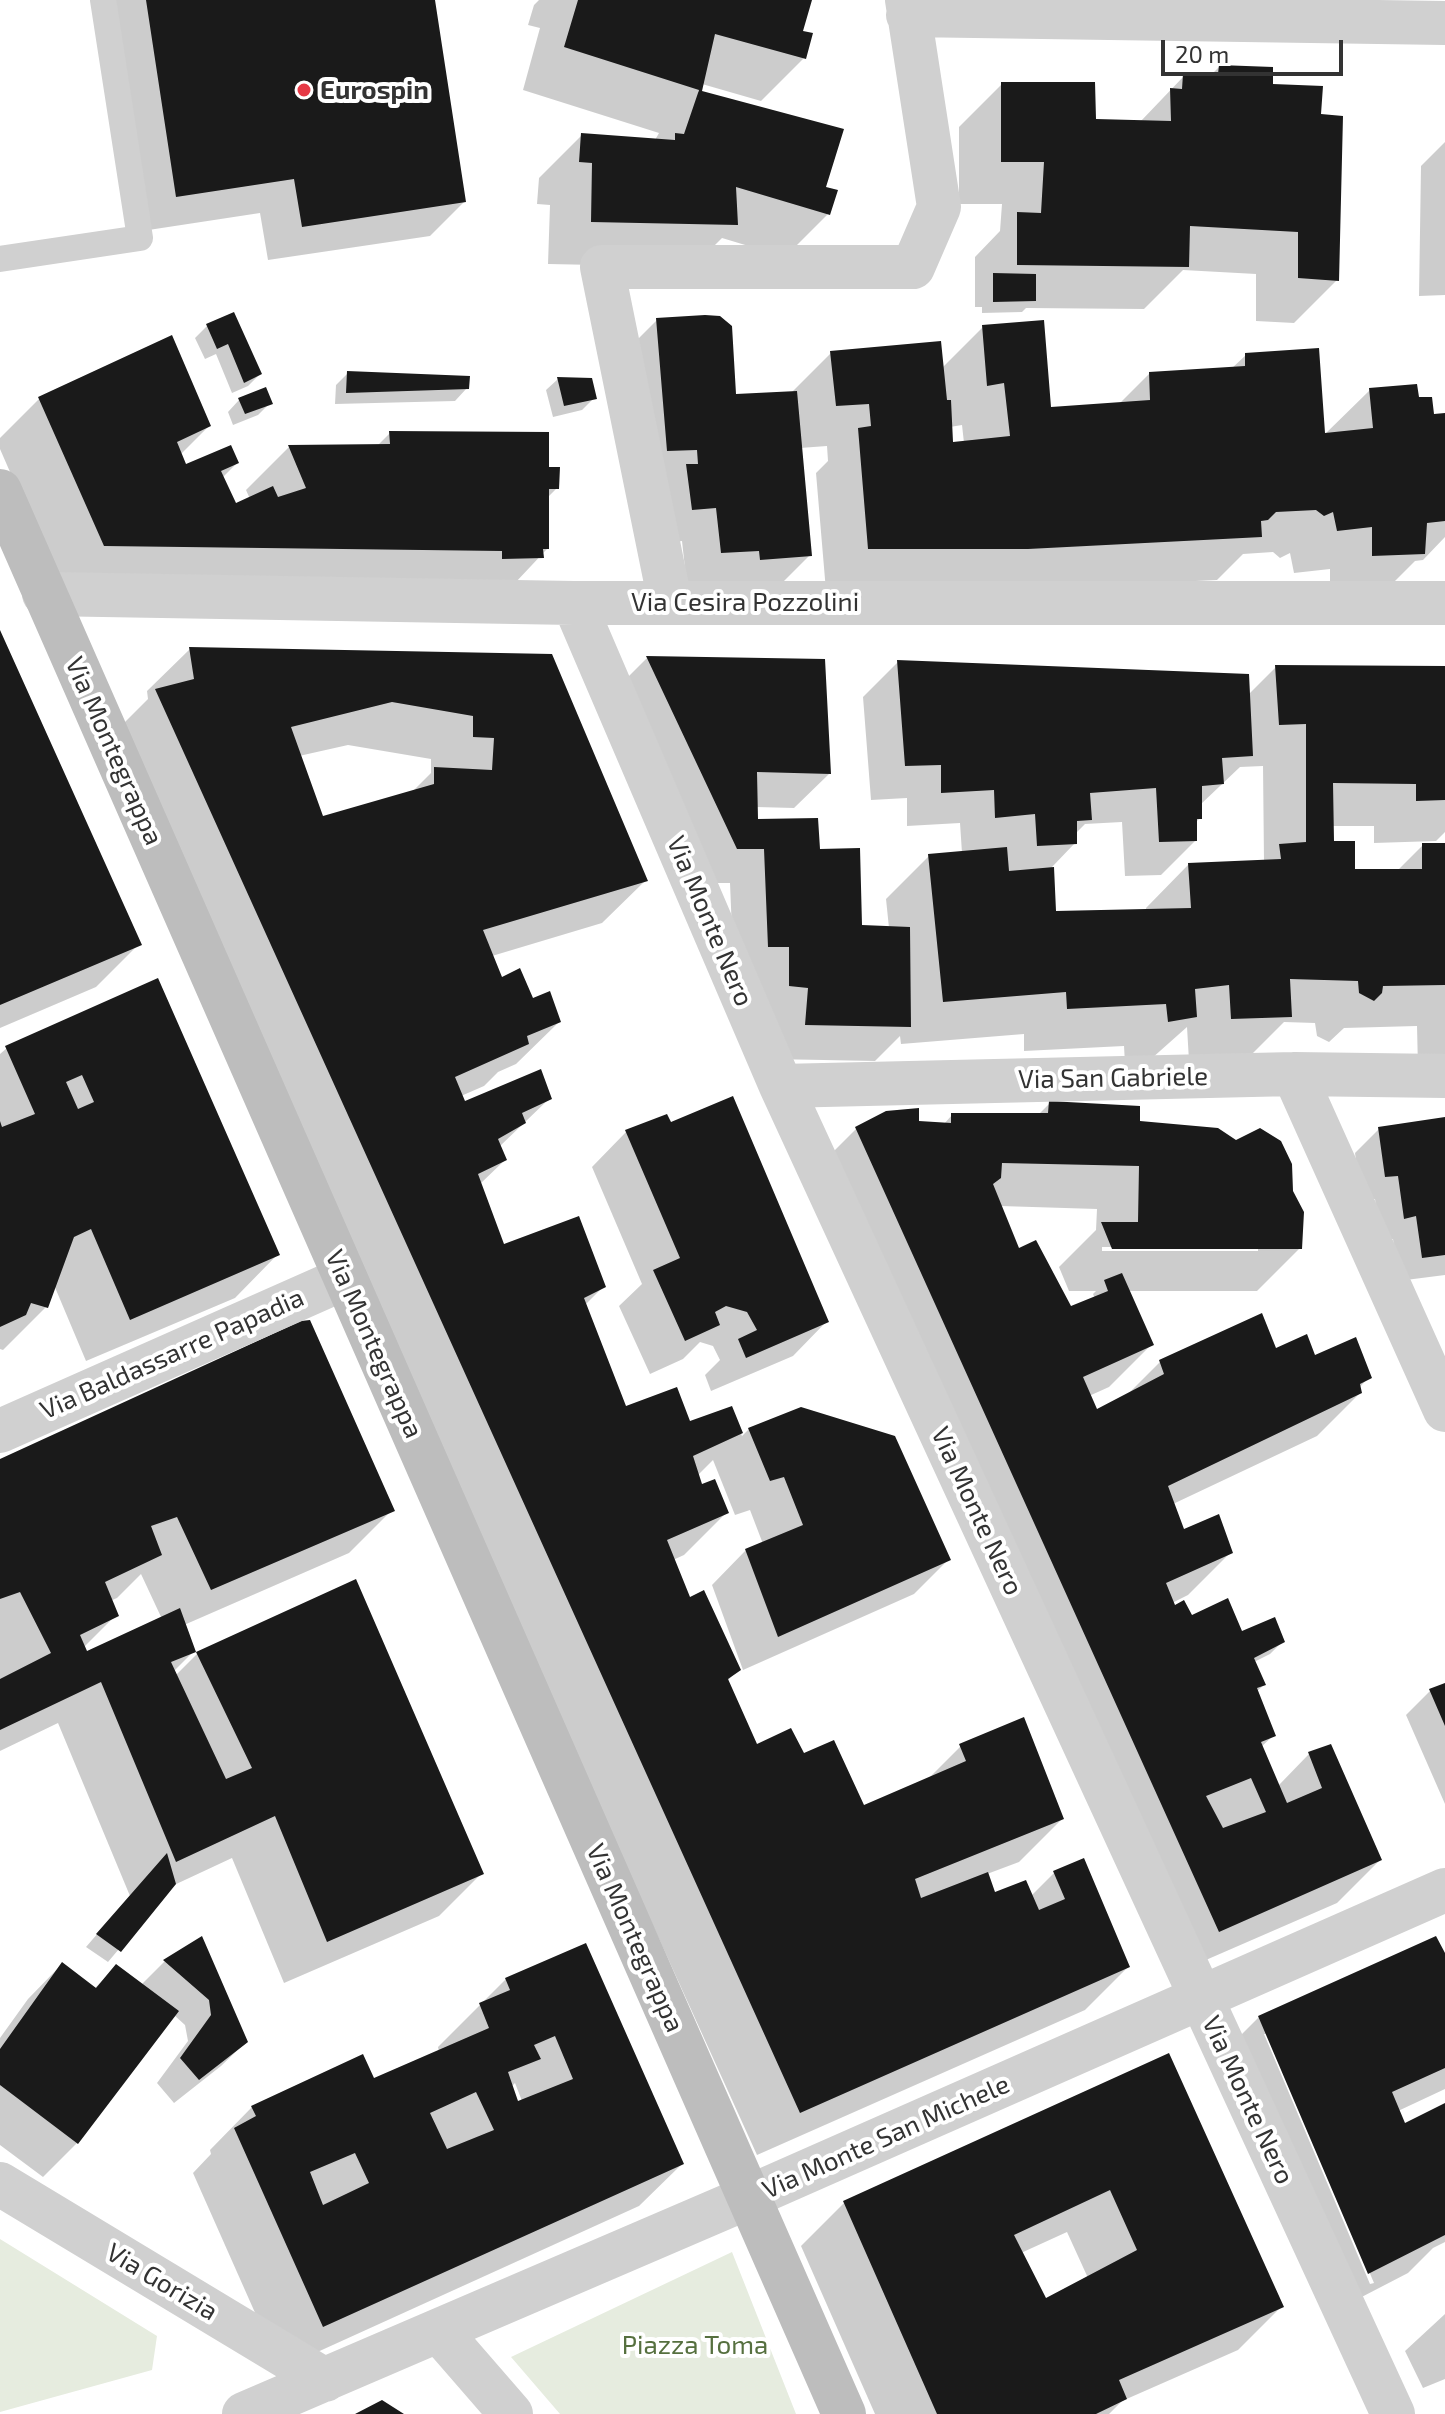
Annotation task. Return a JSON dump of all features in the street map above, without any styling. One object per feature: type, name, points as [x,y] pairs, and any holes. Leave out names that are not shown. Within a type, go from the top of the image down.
[{"type":"main road","name":"Via Montegrappa","points":[[0,491],[749,2197]]},
{"type":"main road","points":[[749,2197],[844,2414]]},
{"type":"street","points":[[670,602],[602,267],[913,267],[939,207],[907,7],[1445,23]]},
{"type":"street","name":"Via Cesira Pozzolini","points":[[44,594],[574,603],[1445,603]]},
{"type":"street","name":"Via Monte Nero","points":[[574,603],[781,1086],[1393,2414]]},
{"type":"street","points":[[1294,1074],[1445,1410]]},
{"type":"street","name":"Via San Gabriele","points":[[781,1086],[1294,1074],[1445,1076]]},
{"type":"street","name":"Via Baldassarre Papadia","points":[[0,1431],[345,1278]]},
{"type":"street","name":"Via Monte San Michele","points":[[244,2414],[749,2197],[1445,1890]]},
{"type":"street","name":"Via Gorizia","points":[[0,2184],[325,2380]]},
{"type":"street","points":[[439,2331],[511,2414]]},
{"type":"lane","points":[[0,259],[140,238],[103,0]]},
{"type":"green space","points":[[0,2239],[157,2336],[152,2370],[0,2412]]},
{"type":"green space","name":"Piazza Toma","points":[[732,2252],[796,2414],[560,2414],[511,2357]]},
{"type":"building","name":"Eurospin","points":[[146,0],[435,0],[466,202],[302,227],[294,179],[176,197]]},
{"type":"building","points":[[578,0],[812,0],[803,31],[813,33],[806,59],[715,34],[702,91],[844,129],[826,187],[838,190],[830,215],[736,187],[738,225],[591,222],[592,163],[579,162],[581,133],[675,140],[675,133],[684,134],[699,90],[564,47]]},
{"type":"building","points":[[1219,65],[1273,67],[1273,84],[1323,86],[1321,114],[1343,116],[1339,281],[1298,278],[1298,232],[1190,226],[1189,267],[1017,265],[1017,212],[1041,213],[1044,162],[1001,162],[1001,82],[1095,82],[1096,119],[1171,121],[1170,88],[1182,89],[1183,74],[1218,74]]},
{"type":"building","points":[[993,273],[1036,274],[1036,301],[993,302]]},
{"type":"building","points":[[234,312],[262,374],[244,383],[228,344],[217,349],[206,324]]},
{"type":"building","points":[[720,316],[732,326],[736,394],[797,391],[812,556],[760,560],[759,551],[721,553],[716,508],[692,510],[686,464],[698,464],[697,450],[667,451],[656,318]]},
{"type":"building","points":[[1044,320],[1051,407],[1150,400],[1149,372],[1245,366],[1245,353],[1319,348],[1325,433],[1373,428],[1369,388],[1417,384],[1419,397],[1432,397],[1434,414],[1445,413],[1445,521],[1427,523],[1425,554],[1372,556],[1372,527],[1337,531],[1333,512],[1324,516],[1316,510],[1276,512],[1268,520],[1261,521],[1262,537],[1028,549],[868,549],[858,428],[871,426],[869,404],[836,406],[830,351],[941,341],[947,400],[951,400],[953,442],[1010,436],[1004,383],[987,386],[982,325]]},
{"type":"building","points":[[172,335],[211,426],[177,442],[186,464],[231,445],[239,463],[221,471],[236,503],[273,486],[278,497],[306,488],[288,445],[390,444],[389,431],[549,432],[549,467],[560,467],[559,489],[549,489],[549,549],[543,549],[544,558],[502,559],[502,551],[104,546],[38,397]]},
{"type":"building","points":[[347,371],[470,376],[469,389],[346,393]]},
{"type":"building","points":[[557,377],[592,378],[597,399],[564,406]]},
{"type":"building","points":[[266,387],[273,404],[245,414],[238,398]]},
{"type":"building","points":[[0,630],[142,945],[0,1005]]},
{"type":"building","points":[[189,647],[552,654],[648,881],[483,930],[502,977],[520,968],[533,998],[550,991],[561,1022],[527,1036],[529,1044],[455,1077],[465,1101],[541,1069],[552,1099],[522,1113],[526,1123],[498,1139],[507,1160],[478,1174],[504,1244],[579,1216],[606,1287],[584,1298],[626,1406],[677,1387],[690,1421],[732,1406],[743,1433],[693,1456],[702,1484],[715,1479],[729,1513],[667,1540],[690,1597],[704,1590],[741,1670],[728,1679],[757,1744],[791,1728],[804,1753],[834,1740],[864,1805],[966,1761],[959,1744],[1024,1717],[1064,1819],[915,1879],[921,1898],[988,1872],[995,1892],[1026,1880],[1039,1910],[1065,1899],[1053,1871],[1084,1858],[1130,1967],[800,2113],[155,689],[194,679]],"holes":[[[392,702],[473,716],[473,737],[494,738],[492,770],[434,767],[434,784],[323,816],[291,727]]]},
{"type":"building","points":[[646,656],[825,659],[831,774],[757,772],[758,819],[818,818],[820,849],[860,848],[862,925],[910,927],[911,1027],[805,1025],[808,988],[789,986],[789,947],[768,947],[764,849],[737,849]]},
{"type":"building","points":[[897,660],[1249,674],[1253,756],[1222,758],[1224,784],[1202,786],[1202,819],[1197,819],[1197,841],[1159,842],[1156,788],[1090,793],[1092,820],[1077,821],[1077,844],[1037,846],[1035,814],[995,818],[994,790],[941,793],[941,765],[905,766]]},
{"type":"building","points":[[1275,665],[1445,666],[1445,800],[1416,801],[1416,784],[1333,783],[1334,841],[1355,841],[1355,869],[1422,869],[1422,843],[1445,843],[1445,985],[1383,986],[1382,993],[1374,1001],[1359,993],[1358,981],[1290,979],[1292,1017],[1231,1019],[1229,985],[1195,989],[1197,1017],[1168,1022],[1166,1004],[1067,1009],[1066,992],[943,1002],[928,854],[1007,847],[1009,871],[1054,867],[1056,911],[1191,908],[1188,863],[1281,859],[1279,844],[1306,842],[1306,724],[1279,725]]},
{"type":"building","points":[[158,978],[280,1255],[130,1320],[91,1229],[74,1237],[48,1308],[31,1303],[26,1315],[0,1327],[0,1121],[2,1127],[35,1114],[5,1046]],"holes":[[[82,1075],[94,1102],[78,1109],[66,1082]]]},
{"type":"building","points":[[733,1096],[829,1322],[746,1358],[738,1339],[757,1330],[747,1312],[726,1306],[715,1312],[720,1325],[685,1341],[653,1270],[680,1258],[625,1130],[667,1114],[671,1122]]},
{"type":"building","points":[[1049,1101],[1140,1106],[1140,1121],[1218,1128],[1236,1140],[1260,1128],[1281,1141],[1292,1164],[1293,1191],[1304,1212],[1302,1249],[1112,1249],[1101,1222],[1138,1222],[1139,1166],[1002,1163],[1001,1178],[993,1184],[1019,1248],[1036,1240],[1071,1306],[1108,1291],[1104,1280],[1122,1273],[1154,1345],[1083,1377],[1097,1409],[1164,1374],[1159,1360],[1262,1313],[1276,1348],[1307,1334],[1315,1355],[1356,1337],[1372,1378],[1360,1384],[1362,1393],[1168,1486],[1184,1529],[1219,1514],[1233,1553],[1166,1583],[1175,1605],[1184,1600],[1192,1615],[1228,1598],[1242,1631],[1275,1617],[1285,1642],[1254,1658],[1266,1685],[1257,1688],[1276,1736],[1261,1742],[1287,1803],[1322,1788],[1308,1752],[1331,1744],[1382,1860],[1219,1932],[855,1127],[886,1111],[919,1108],[919,1121],[951,1123],[951,1113],[1048,1113]],"holes":[[[1251,1778],[1266,1812],[1223,1828],[1206,1796]]]},
{"type":"building","points":[[1445,1117],[1445,1255],[1422,1258],[1416,1216],[1404,1219],[1398,1176],[1385,1177],[1378,1127]]},
{"type":"building","points":[[310,1320],[395,1511],[211,1590],[177,1517],[151,1526],[162,1555],[105,1582],[119,1616],[80,1635],[87,1651],[180,1608],[196,1652],[356,1579],[484,1874],[327,1942],[275,1816],[176,1862],[101,1682],[0,1730],[0,1679],[51,1653],[20,1592],[0,1599],[0,1459],[301,1321]],"holes":[[[196,1652],[252,1768],[226,1779],[171,1662]]]},
{"type":"building","points":[[801,1407],[895,1436],[951,1560],[778,1637],[745,1549],[803,1525],[784,1477],[770,1481],[748,1428]]},
{"type":"building","points":[[1445,1683],[1445,1726],[1429,1689]]},
{"type":"building","points":[[167,1853],[176,1884],[121,1952],[96,1934]]},
{"type":"building","points":[[202,1936],[248,2042],[199,2080],[180,2058],[211,2015],[209,2000],[163,1960]]},
{"type":"building","points":[[1436,1936],[1445,1953],[1445,2068],[1392,2092],[1405,2123],[1445,2103],[1445,2235],[1368,2274],[1258,2016]]},
{"type":"building","points":[[586,1943],[684,2164],[323,2327],[234,2128],[256,2116],[251,2106],[363,2054],[374,2078],[489,2028],[479,2003],[510,1990],[505,1978]],"holes":[[[555,2036],[573,2079],[518,2101],[508,2072],[541,2059],[534,2045]],[[476,2092],[494,2130],[447,2149],[430,2113]],[[355,2153],[369,2183],[323,2205],[310,2172]]]},
{"type":"building","points":[[62,1962],[96,1988],[116,1964],[179,2011],[78,2144],[0,2085],[0,2049]]},
{"type":"building","points":[[1169,2053],[1284,2307],[1119,2380],[1127,2399],[1096,2414],[937,2414],[843,2201]],"holes":[[[1110,2190],[1137,2250],[1046,2298],[1014,2235]]]},
{"type":"building","points":[[382,2400],[404,2414],[355,2414]]},
{"type":"place","name":"Eurospin","points":[[304,90]]}]
